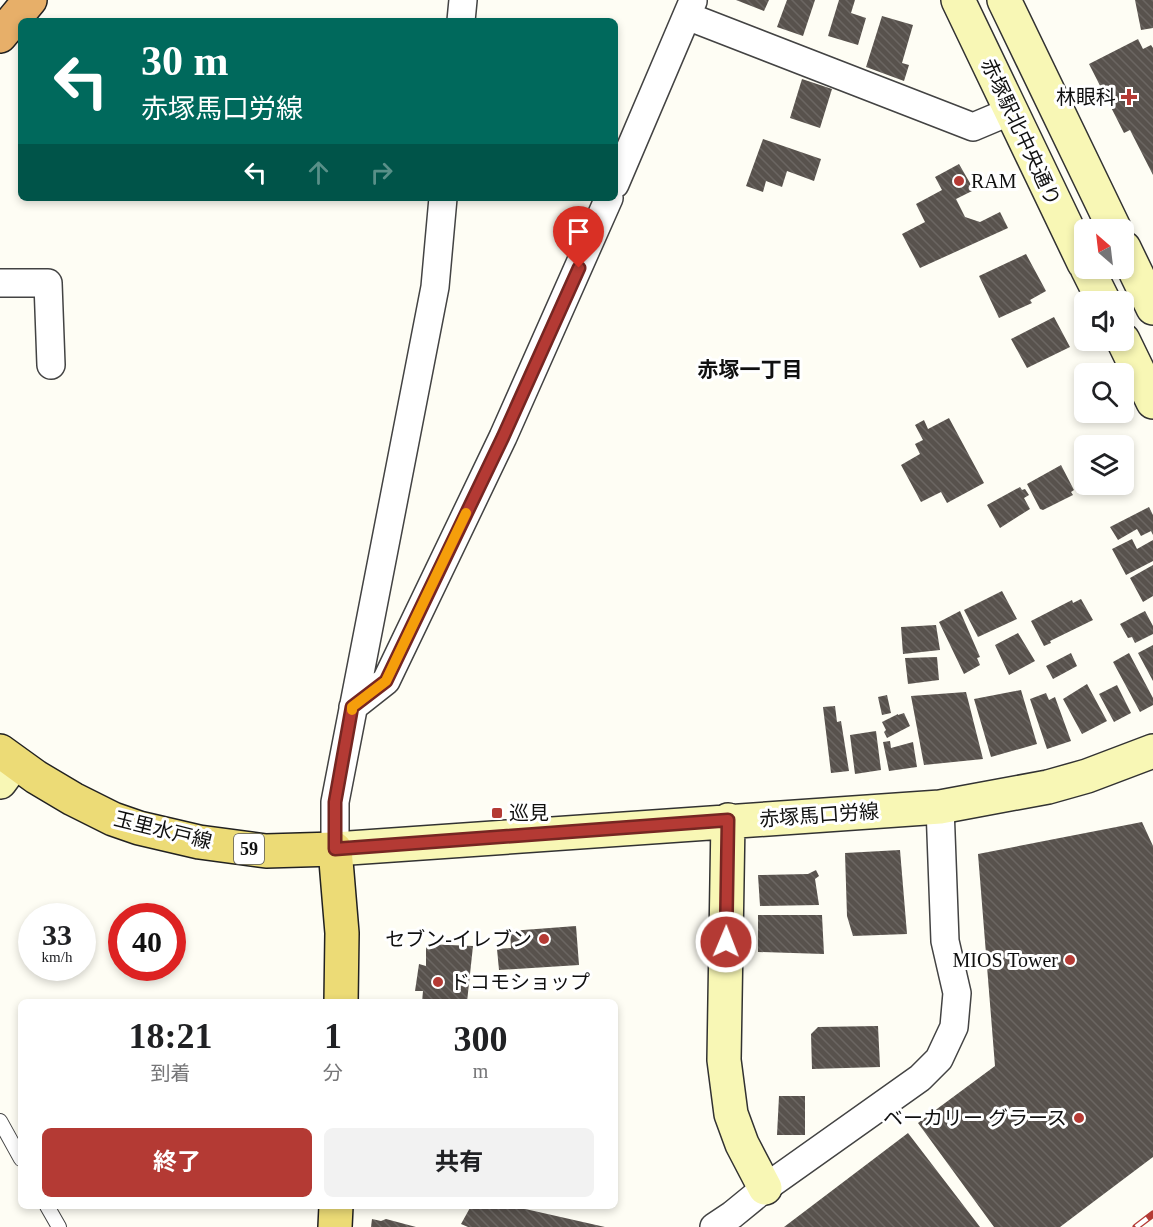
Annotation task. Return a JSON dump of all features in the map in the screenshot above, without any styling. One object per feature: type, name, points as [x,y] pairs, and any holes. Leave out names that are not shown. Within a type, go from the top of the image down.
[{"type":"highway","points":[[0,36],[30,0]]},
{"type":"main road","name":"玉里水戸線","points":[[5,766],[113,819],[139,828],[200,842],[266,851],[335,849]]},
{"type":"main road","points":[[335,849],[342,933],[341,999]]},
{"type":"main road","points":[[335,1227],[336,1209]]},
{"type":"street","points":[[461,18],[463,0]]},
{"type":"street","points":[[965,13],[1010,2]]},
{"type":"street","name":"赤塚駅北中央通り","points":[[1010,2],[1110,219]]},
{"type":"street","points":[[618,177],[690,8],[973,127],[1011,111]]},
{"type":"street","name":"赤塚駅北中央通り","points":[[965,13],[1074,242]]},
{"type":"street","points":[[335,849],[335,802],[435,287],[443,201]]},
{"type":"street","points":[[352,707],[386,681],[503,437],[608,201]]},
{"type":"street","points":[[1134,269],[1153,309]]},
{"type":"street","points":[[0,283],[48,283],[51,365]]},
{"type":"street","points":[[1128,351],[1153,402]]},
{"type":"street","name":"赤塚馬口労線","points":[[335,849],[940,807],[1048,787],[1150,755]]},
{"type":"street","points":[[714,1227],[920,1078],[939,1059],[954,1027],[957,993],[945,941],[940,807]]},
{"type":"street","points":[[728,820],[724,1060],[731,1114],[742,1144],[765,1188]]},
{"type":"lane","points":[[0,1121],[18,1154]]},
{"type":"lane","points":[[49,1209],[59,1227]]},
{"type":"building","points":[[736,0],[769,0],[764,11]]},
{"type":"building","points":[[787,0],[815,0],[803,36],[777,27]]},
{"type":"building","points":[[839,0],[855,0],[851,13],[866,18],[858,45],[828,36]]},
{"type":"building","points":[[1135,0],[1153,0],[1153,28],[1141,30]]},
{"type":"building","points":[[882,16],[913,25],[902,63],[909,65],[904,81],[866,67]]},
{"type":"building","name":"林眼科","points":[[1138,39],[1143,49],[1151,45],[1153,48],[1153,175],[1130,130],[1124,133],[1089,64]]},
{"type":"building","points":[[802,79],[832,89],[820,128],[790,118]]},
{"type":"building","points":[[763,139],[821,159],[814,181],[787,171],[782,187],[766,181],[763,192],[746,186]]},
{"type":"building","points":[[959,164],[974,190],[956,199],[965,217],[980,222],[1000,212],[1008,228],[920,268],[902,234],[925,222],[916,204],[942,190],[935,177]]},
{"type":"building","points":[[1026,254],[1046,291],[1030,300],[1032,303],[999,318],[979,276]]},
{"type":"building","points":[[1054,317],[1070,347],[1027,368],[1011,339]]},
{"type":"building","points":[[949,418],[984,483],[947,503],[941,492],[921,502],[901,465],[920,454],[915,444],[923,440],[915,425],[924,420],[928,429]]},
{"type":"building","points":[[1061,465],[1074,490],[1071,492],[1073,495],[1043,510],[1040,509],[1027,484]]},
{"type":"building","points":[[1020,487],[1022,490],[1025,489],[1029,495],[1024,498],[1030,509],[1000,528],[987,505]]},
{"type":"building","points":[[1149,507],[1153,515],[1153,535],[1151,531],[1141,536],[1137,529],[1118,540],[1110,527]]},
{"type":"building","points":[[1132,539],[1137,549],[1153,540],[1153,561],[1126,575],[1112,549]]},
{"type":"building","points":[[1153,565],[1153,596],[1143,602],[1130,578]]},
{"type":"building","points":[[1002,591],[1017,619],[978,637],[964,610]]},
{"type":"building","points":[[1081,599],[1093,620],[1044,646],[1031,621],[1072,600],[1073,603]]},
{"type":"building","points":[[960,611],[980,657],[977,658],[980,665],[964,674],[939,622]]},
{"type":"building","points":[[1145,611],[1153,626],[1153,634],[1135,643],[1132,637],[1128,638],[1120,624]]},
{"type":"building","points":[[936,625],[940,650],[903,654],[901,627]]},
{"type":"building","points":[[1018,633],[1035,661],[1009,675],[995,645]]},
{"type":"building","points":[[1153,645],[1153,681],[1138,653]]},
{"type":"building","points":[[1071,653],[1077,666],[1053,679],[1046,666]]},
{"type":"building","points":[[1129,653],[1153,698],[1153,705],[1140,712],[1113,662]]},
{"type":"building","points":[[937,657],[939,680],[908,684],[905,658]]},
{"type":"building","points":[[1087,684],[1107,721],[1082,734],[1063,699]]},
{"type":"building","points":[[1117,685],[1131,713],[1114,722],[1099,694]]},
{"type":"building","points":[[1021,690],[1037,744],[991,757],[974,699]]},
{"type":"building","points":[[966,692],[983,759],[924,765],[911,696]]},
{"type":"building","points":[[1046,693],[1049,700],[1055,697],[1071,741],[1047,749],[1030,699]]},
{"type":"building","points":[[887,695],[891,713],[882,715],[878,697]]},
{"type":"building","points":[[835,706],[837,722],[841,721],[849,771],[831,773],[823,707]]},
{"type":"building","points":[[904,713],[910,726],[887,738],[882,722]]},
{"type":"building","points":[[876,731],[881,770],[855,774],[850,735]]},
{"type":"building","points":[[890,741],[891,748],[913,742],[917,767],[889,771],[883,742]]},
{"type":"building","name":"MIOS Tower","points":[[1142,822],[1153,846],[1153,1157],[1060,1227],[994,1227],[918,1123],[995,1066],[978,854]]},
{"type":"building","points":[[900,850],[907,934],[853,936],[847,916],[845,853]]},
{"type":"building","points":[[816,870],[819,876],[815,879],[819,905],[760,906],[758,875],[808,874]]},
{"type":"building","points":[[758,915],[822,915],[824,954],[758,952]]},
{"type":"building","name":"セブン-イレブン","points":[[576,926],[579,965],[499,970],[497,949],[511,948],[510,931]]},
{"type":"building","points":[[426,944],[473,946],[467,999],[422,999],[423,991],[415,991],[419,964],[426,966]]},
{"type":"building","points":[[878,1026],[880,1067],[812,1069],[811,1034],[818,1027]]},
{"type":"building","points":[[779,1096],[805,1096],[805,1135],[777,1135]]},
{"type":"building","points":[[908,1133],[980,1227],[784,1227]]},
{"type":"building","points":[[469,1209],[525,1209],[605,1227],[468,1227],[461,1224]]},
{"type":"building","points":[[372,1219],[381,1221],[386,1219],[416,1227],[371,1227]]},
{"type":"railway","points":[[1136,1227],[1153,1214]]},
{"type":"slow traffic","points":[[352,710],[352,707],[386,681],[466,513]]},
{"type":"place","name":"林眼科","points":[[1129,97]]},
{"type":"place","name":"RAM","points":[[959,181]]},
{"type":"place","name":"巡見","points":[[497,813]]},
{"type":"place","name":"セブン-イレブン","points":[[544,939]]},
{"type":"place","name":"MIOS Tower","points":[[1070,960]]},
{"type":"place","name":"ドコモショップ","points":[[438,982]]},
{"type":"place","name":"ベーカリー グラース","points":[[1079,1118]]},
{"type":"district","name":"赤塚一丁目","points":[[750,370]]},
{"type":"route","points":[[579,268],[503,437],[386,681],[352,707],[335,802],[335,849],[728,820],[726,942]]}]
